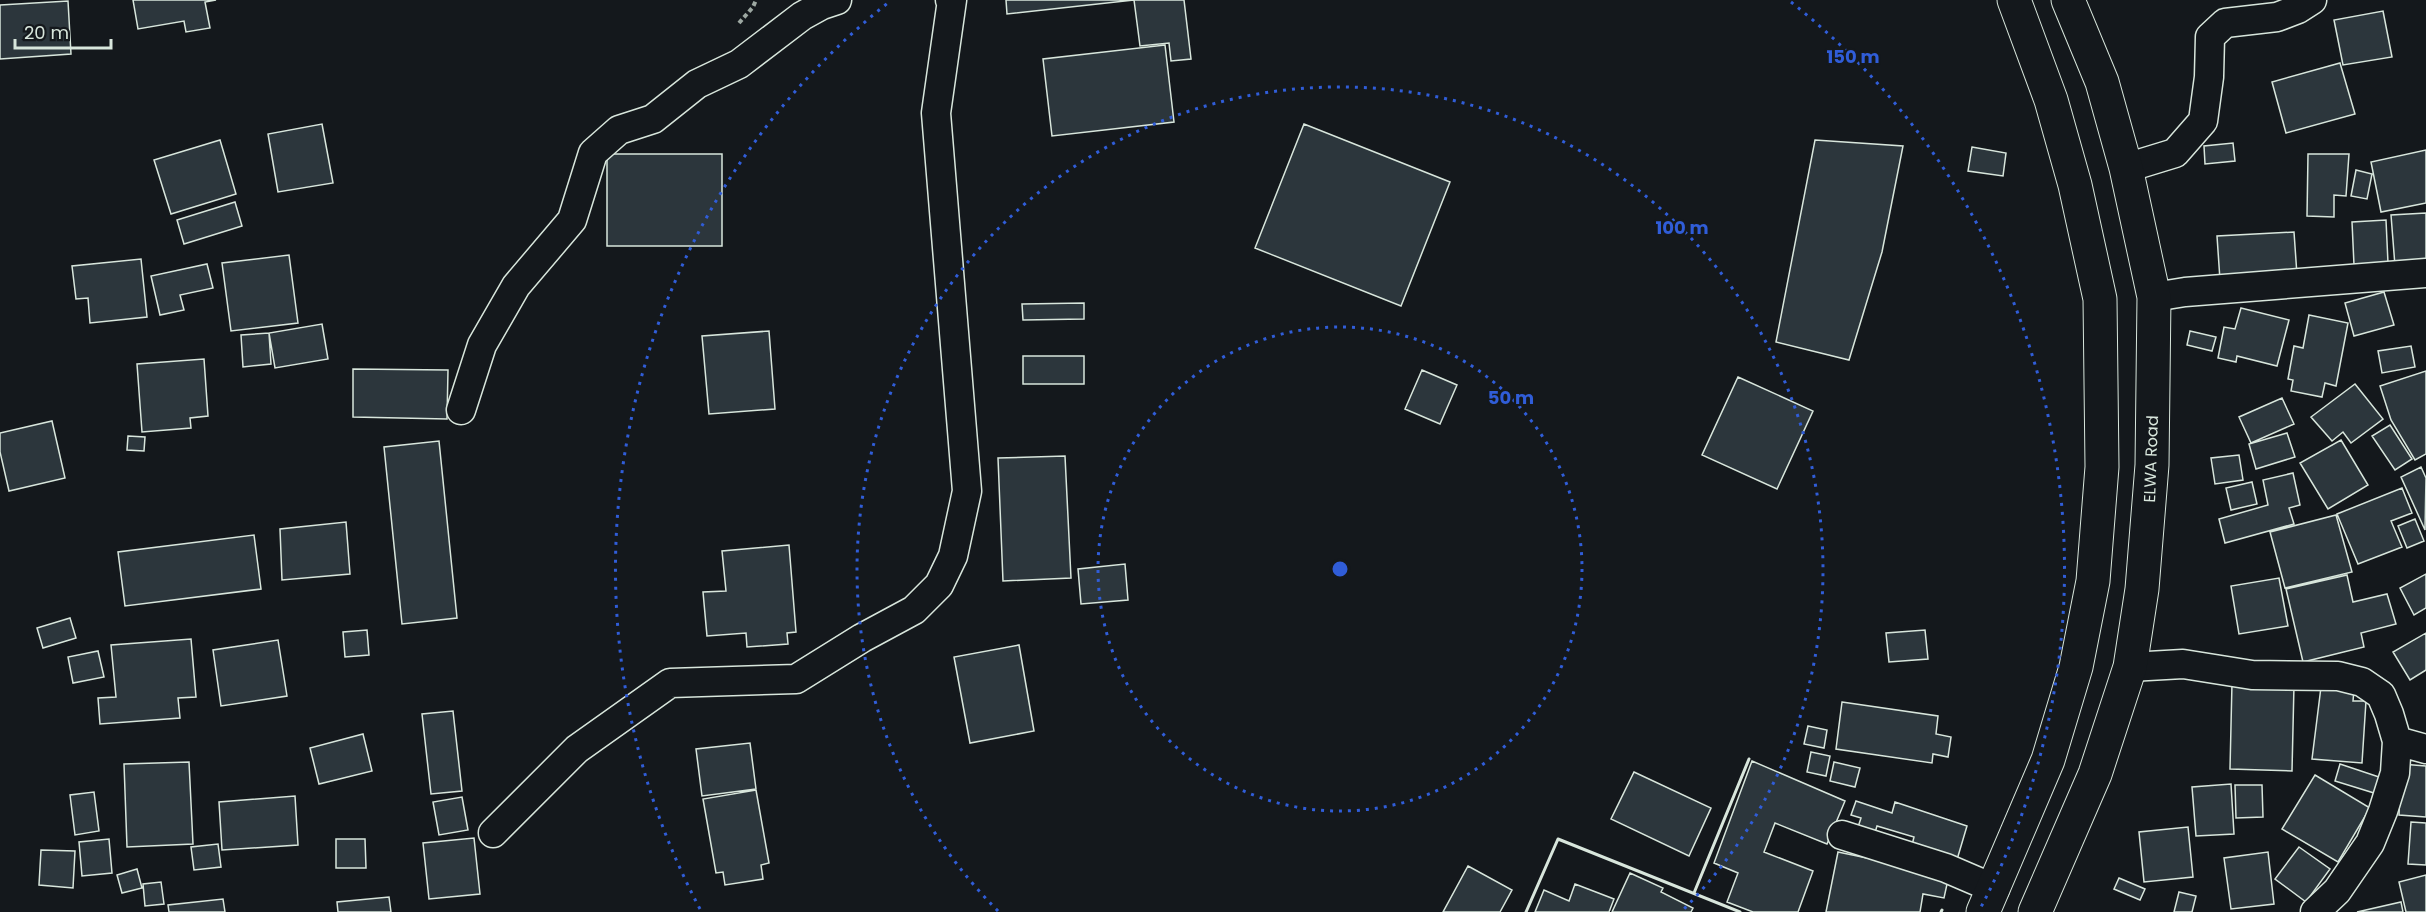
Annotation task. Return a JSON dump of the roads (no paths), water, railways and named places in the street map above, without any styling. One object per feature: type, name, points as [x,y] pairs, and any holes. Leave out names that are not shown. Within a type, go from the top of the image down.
[{"type":"main road","points":[[1989,900],[2048,760],[2076,667],[2093,581],[2102,467],[2100,299],[2075,185],[2051,100],[2014,0]]},
{"type":"main road","name":"ELWA Road","points":[[2035,912],[2095,774],[2130,667],[2142,589],[2152,465],[2154,297],[2126,168],[2102,82],[2068,0]]},
{"type":"street","points":[[461,410],[482,345],[516,286],[572,220],[593,153],[619,130],[654,119],[697,84],[739,64],[802,16],[837,0]]},
{"type":"street","points":[[493,833],[577,749],[670,683],[796,679],[862,638],[914,610],[939,585],[953,556],[967,491],[936,113],[952,0],[950,0]]},
{"type":"street","points":[[2126,168],[2175,153],[2203,121],[2209,77],[2210,37],[2225,23],[2277,17],[2298,9],[2312,0]]},
{"type":"street","points":[[2154,297],[2184,292],[2426,273]]},
{"type":"street","points":[[2130,667],[2183,664],[2252,675],[2338,676],[2362,682],[2381,695],[2397,741],[2395,773],[2383,812],[2370,843],[2337,891],[2315,912]]},
{"type":"street","points":[[2397,741],[2426,749]]},
{"type":"street","points":[[1842,835],[1946,868],[1989,900]]}]
